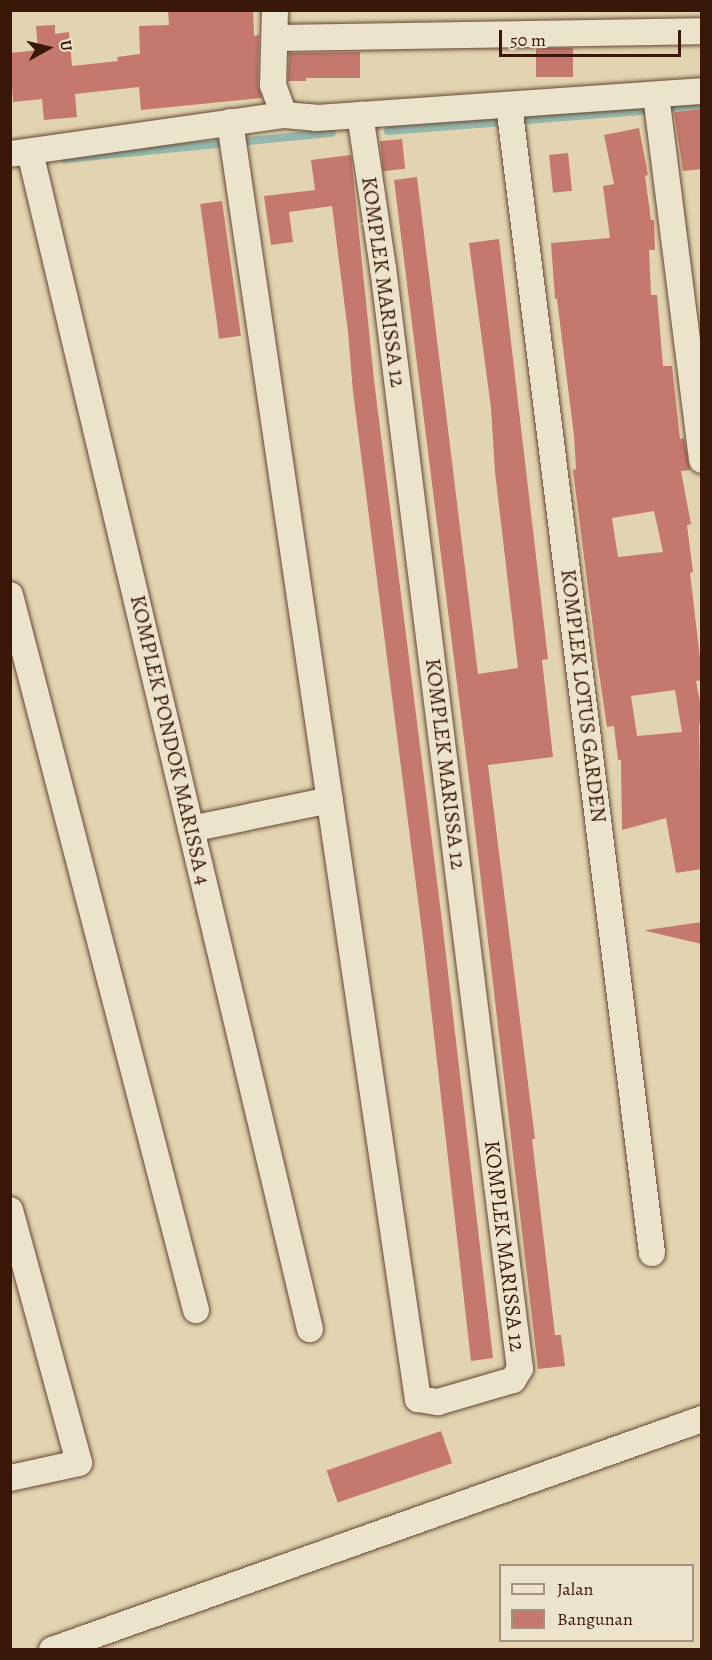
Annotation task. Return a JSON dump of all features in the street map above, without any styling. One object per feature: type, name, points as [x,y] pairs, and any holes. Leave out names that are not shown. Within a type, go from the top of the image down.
[{"type":"street","points":[[275,10],[273,85],[284,115]]},
{"type":"street","points":[[276,38],[702,31]]},
{"type":"street","points":[[20,153],[284,115],[316,118],[702,91]]},
{"type":"street","points":[[656,95],[702,460]]},
{"type":"street","name":"KOMPLEK LOTUS GARDEN","points":[[509,105],[652,1253]]},
{"type":"street","name":"KOMPLEK MARISSA 12","points":[[230,122],[418,1399],[438,1402],[513,1380],[520,1370],[384,279],[360,115]]},
{"type":"street","name":"KOMPLEK PONDOK MARISSA 4","points":[[20,153],[191,830],[310,1329]]},
{"type":"street","points":[[10,595],[196,1310]]},
{"type":"street","points":[[191,830],[330,800]]},
{"type":"street","points":[[10,1210],[79,1462],[10,1478]]},
{"type":"street","points":[[52,1650],[702,1419]]},
{"type":"building","points":[[168,10],[253,10],[254,36],[259,35],[258,85],[262,98],[141,110],[139,87],[75,94],[77,117],[44,120],[42,99],[13,102],[10,53],[38,50],[36,26],[55,25],[55,34],[69,32],[72,66],[118,61],[117,57],[140,54],[139,26],[169,25]]},
{"type":"building","points":[[536,48],[573,48],[573,77],[536,77]]},
{"type":"building","points":[[360,52],[360,78],[306,78],[306,81],[288,81],[289,53]]},
{"type":"building","points":[[702,109],[702,169],[683,171],[674,112]]},
{"type":"building","points":[[639,128],[648,175],[645,176],[651,220],[654,220],[655,250],[649,250],[651,295],[657,295],[663,366],[672,366],[680,439],[684,438],[690,470],[681,471],[691,524],[687,525],[693,572],[690,573],[702,675],[702,680],[696,681],[702,713],[699,726],[702,869],[676,873],[666,818],[622,830],[621,760],[618,760],[614,726],[607,727],[597,659],[573,470],[576,469],[574,436],[557,299],[555,299],[551,243],[610,238],[603,186],[614,184],[604,135]],"holes":[[[654,511],[663,552],[618,557],[612,518]],[[675,690],[682,732],[637,736],[631,696]]]},
{"type":"building","points":[[402,139],[405,169],[383,171],[380,141]]},
{"type":"building","points":[[568,153],[572,191],[553,193],[549,155]]},
{"type":"building","points":[[351,155],[374,380],[442,921],[493,1358],[471,1361],[424,947],[353,392],[332,206],[289,212],[293,242],[271,245],[264,196],[315,190],[311,160]]},
{"type":"building","points":[[417,177],[478,674],[518,668],[495,472],[491,408],[469,243],[499,239],[548,659],[542,660],[553,757],[488,765],[535,1139],[532,1139],[555,1335],[561,1335],[565,1366],[538,1369],[471,795],[394,180]]},
{"type":"building","points":[[222,201],[241,336],[219,339],[200,204]]},
{"type":"building","points":[[702,922],[702,944],[646,931],[646,930]]},
{"type":"building","points":[[441,1431],[452,1463],[338,1503],[327,1470]]},
{"type":"waterway","points":[[670,108],[702,105]]},
{"type":"waterway","points":[[388,131],[644,111]]},
{"type":"waterway","points":[[65,159],[332,133]]}]
